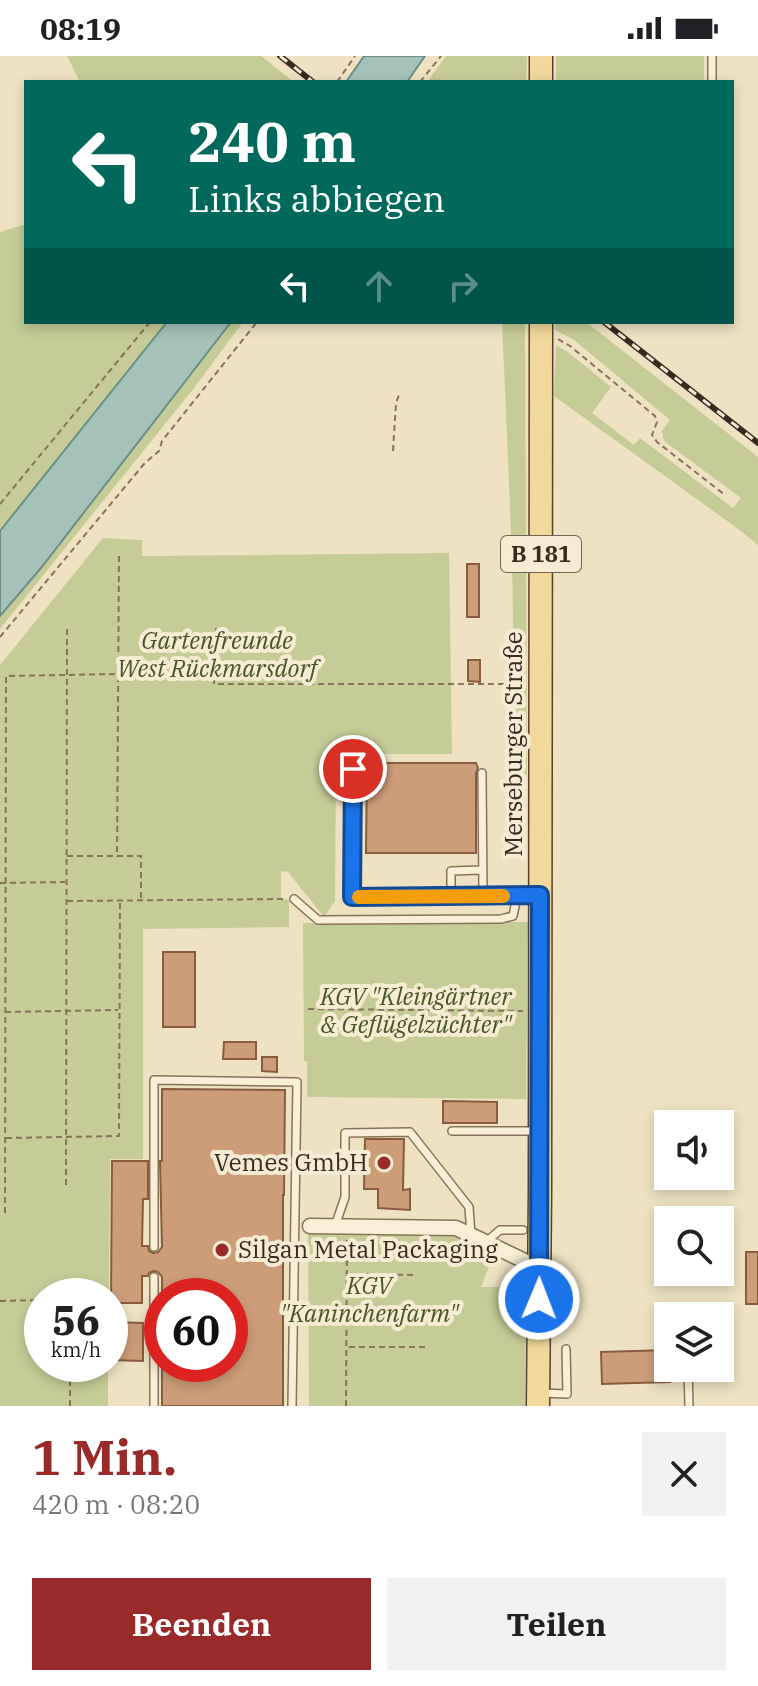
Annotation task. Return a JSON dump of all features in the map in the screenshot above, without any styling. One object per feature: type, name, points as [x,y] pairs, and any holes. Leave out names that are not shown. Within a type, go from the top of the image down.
[{"type":"main road","points":[[541,56],[541,80]]},
{"type":"main road","name":"Merseburger Straße","points":[[538,1400],[541,329]]},
{"type":"street","points":[[310,1226],[456,1228],[539,1268]]},
{"type":"lane","points":[[712,56],[712,80]]},
{"type":"lane","points":[[353,769],[352,897],[540,895]]},
{"type":"lane","points":[[482,773],[483,896]]},
{"type":"lane","points":[[451,896],[451,871],[482,870]]},
{"type":"lane","points":[[294,899],[318,920],[501,919],[513,916],[517,896]]},
{"type":"lane","points":[[154,1247],[154,1080],[297,1082],[292,1406]]},
{"type":"lane","points":[[452,1131],[540,1131]]},
{"type":"lane","points":[[342,1226],[345,1133],[410,1132],[469,1207],[471,1235]]},
{"type":"lane","points":[[486,1242],[500,1230],[523,1230]]},
{"type":"lane","points":[[154,1277],[154,1406]]},
{"type":"lane","points":[[538,1400],[567,1394],[566,1349]]},
{"type":"lane","points":[[688,1382],[689,1406]]},
{"type":"path","points":[[338,80],[355,56]]},
{"type":"path","points":[[422,80],[441,56]]},
{"type":"path","points":[[0,504],[148,324]]},
{"type":"path","points":[[0,637],[144,464],[159,451],[162,441],[255,324]]},
{"type":"path","points":[[541,329],[570,346],[655,416],[657,422],[652,435],[657,442],[725,495]]},
{"type":"path","points":[[393,451],[396,403],[400,392]]},
{"type":"path","points":[[117,856],[119,556]]},
{"type":"path","points":[[66,1185],[67,626]]},
{"type":"path","points":[[216,628],[214,684],[511,684]]},
{"type":"path","points":[[5,1213],[6,676],[118,674]]},
{"type":"path","points":[[66,856],[141,856],[141,901]]},
{"type":"path","points":[[0,883],[66,882]]},
{"type":"path","points":[[66,901],[294,899]]},
{"type":"path","points":[[5,1138],[119,1136],[120,901]]},
{"type":"path","points":[[308,1009],[540,1011]]},
{"type":"path","points":[[5,1012],[120,1010]]},
{"type":"path","points":[[342,1226],[347,1274],[346,1406]]},
{"type":"path","points":[[347,1274],[416,1275]]},
{"type":"path","points":[[0,1301],[24,1300]]},
{"type":"path","points":[[346,1347],[428,1347]]},
{"type":"path","points":[[70,1382],[70,1406]]},
{"type":"green space","points":[[67,56],[261,56],[291,80],[79,80]]},
{"type":"green space","points":[[446,56],[527,56],[526,80],[428,80]]},
{"type":"green space","points":[[556,56],[704,56],[704,80],[556,80]]},
{"type":"green space","points":[[24,225],[24,324],[165,324],[0,531],[0,232]]},
{"type":"green space","points":[[229,324],[242,324],[194,388],[0,629],[0,616],[41,568]]},
{"type":"green space","points":[[502,324],[525,324],[527,776],[522,770],[519,756],[514,684]]},
{"type":"green space","points":[[555,324],[589,324],[758,457],[758,545],[554,396],[556,345],[611,387],[592,413],[634,445],[640,438],[733,508],[741,498],[664,441],[662,431],[670,420],[573,339],[555,330]]},
{"type":"green space","name":"Gartenfreunde West Rückmarsdorf","points":[[103,538],[142,540],[142,556],[449,553],[452,754],[336,754],[335,901],[324,917],[288,872],[281,871],[281,899],[289,900],[289,927],[143,929],[143,1159],[110,1159],[109,1278],[24,1278],[24,1382],[108,1382],[108,1406],[0,1406],[0,665]]},
{"type":"green space","name":"KGV \"Kleingärtner & Geflügelzüchter\"","points":[[528,922],[526,1099],[307,1097],[303,923]]},
{"type":"green space","name":"KGV \"Kaninchenfarm\"","points":[[308,1234],[449,1235],[494,1254],[481,1287],[526,1287],[525,1406],[309,1406]]},
{"type":"water","points":[[364,56],[425,56],[408,80],[347,80]]},
{"type":"water","points":[[165,324],[229,324],[41,568],[0,616],[0,531]]},
{"type":"building","points":[[467,564],[479,564],[479,617],[467,617]]},
{"type":"building","points":[[468,660],[480,660],[480,682],[468,681]]},
{"type":"building","points":[[367,763],[476,763],[476,853],[366,853]]},
{"type":"building","points":[[163,952],[195,952],[195,1027],[163,1027]]},
{"type":"building","points":[[224,1042],[256,1042],[256,1059],[223,1059]]},
{"type":"building","points":[[262,1057],[277,1057],[277,1072],[262,1071]]},
{"type":"building","name":"Silgan Metal Packaging","points":[[162,1089],[285,1090],[283,1406],[162,1406],[162,1382],[248,1382],[248,1278],[162,1278],[153,1271],[148,1276],[142,1276],[142,1303],[128,1303],[128,1278],[111,1278],[112,1161],[148,1161],[148,1199],[143,1199],[142,1246],[148,1246],[153,1253],[162,1247]]},
{"type":"building","points":[[443,1101],[497,1102],[497,1123],[443,1123]]},
{"type":"building","name":"Vemes GmbH","points":[[365,1139],[404,1139],[403,1190],[410,1189],[410,1210],[378,1208],[378,1189],[364,1189]]},
{"type":"building","points":[[746,1252],[758,1252],[758,1304],[746,1304]]},
{"type":"building","points":[[128,1323],[143,1323],[143,1361],[128,1361]]},
{"type":"building","points":[[654,1350],[654,1382],[670,1382],[602,1384],[601,1352]]},
{"type":"railway","points":[[280,56],[310,80]]},
{"type":"railway","points":[[607,324],[758,443]]},
{"type":"slow traffic","points":[[359,897],[503,896]]},
{"type":"place","name":"Vemes GmbH","points":[[384,1163]]},
{"type":"place","name":"Silgan Metal Packaging","points":[[222,1250]]},
{"type":"route","points":[[353,769],[352,897],[540,895],[539,1299]]}]
